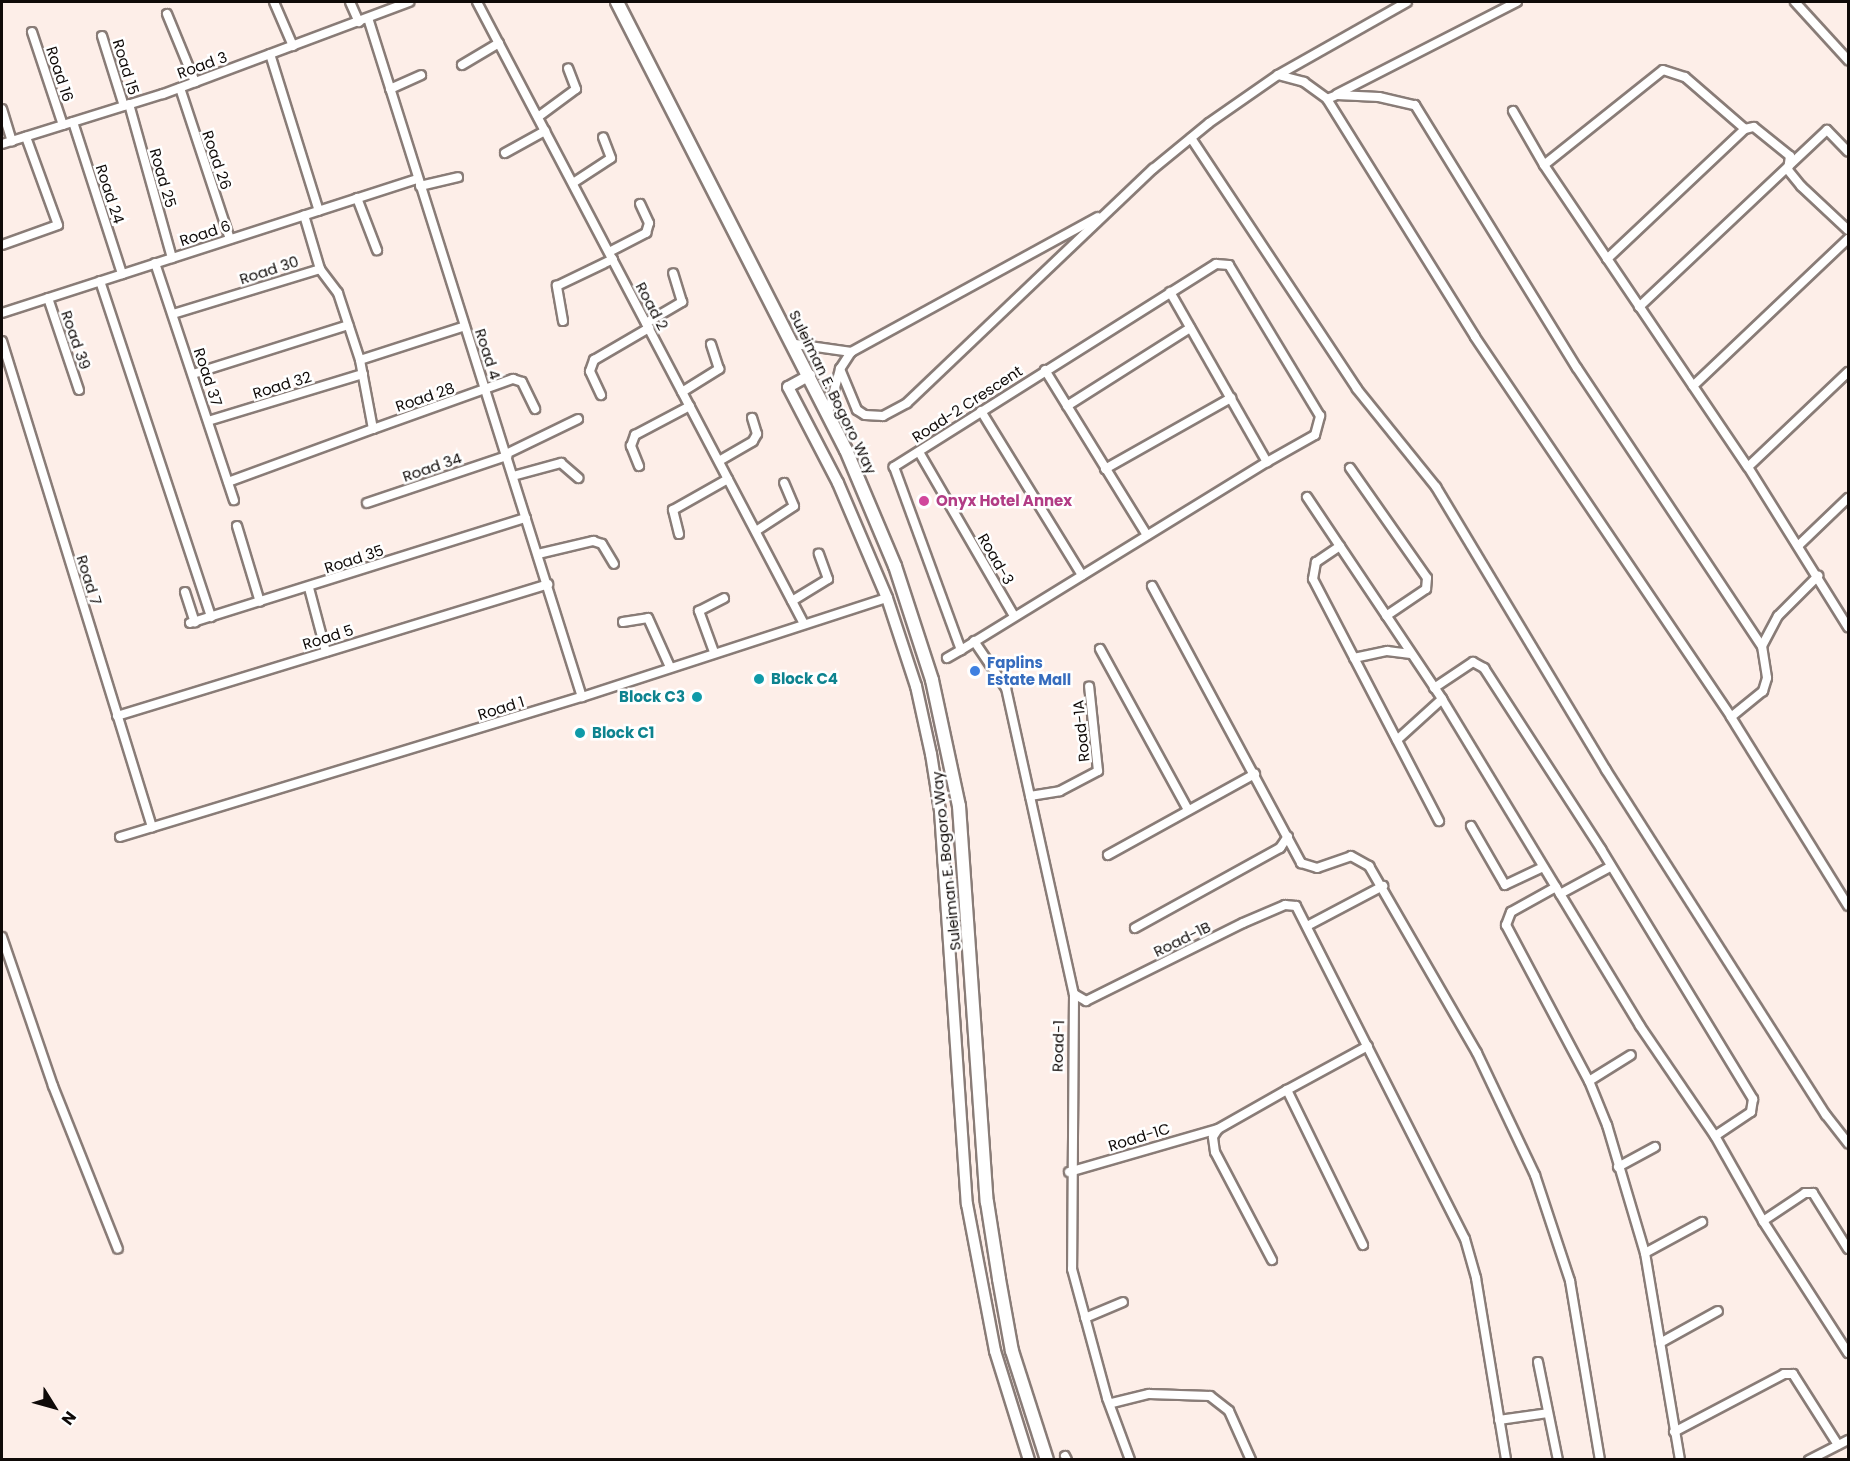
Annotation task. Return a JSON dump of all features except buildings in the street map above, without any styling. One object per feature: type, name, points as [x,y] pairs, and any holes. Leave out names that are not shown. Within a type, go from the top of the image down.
[{"type":"main road","name":"Suleiman E. Bogoro Way","points":[[617,2],[810,375],[871,506],[915,621],[952,768],[963,843],[987,1202],[1012,1351],[1047,1460]]},
{"type":"street","points":[[274,2],[293,46]]},
{"type":"street","points":[[350,2],[358,22]]},
{"type":"street","name":"Road 3","points":[[2,144],[180,88],[409,2]]},
{"type":"street","name":"Road 2","points":[[477,2],[803,622]]},
{"type":"street","points":[[840,369],[856,410],[865,415],[883,416],[907,403],[1112,209],[1191,138],[1278,75],[1407,2]]},
{"type":"street","points":[[1327,99],[1518,2]]},
{"type":"street","points":[[1795,2],[1848,60]]},
{"type":"street","points":[[167,14],[195,82]]},
{"type":"street","name":"Road 4","points":[[368,18],[582,697]]},
{"type":"street","name":"Road 16","points":[[32,32],[63,125]]},
{"type":"street","name":"Road 15","points":[[102,36],[126,105]]},
{"type":"street","points":[[462,65],[499,43]]},
{"type":"street","points":[[270,54],[319,211]]},
{"type":"street","points":[[538,117],[573,93],[576,85],[568,68]]},
{"type":"street","points":[[1544,165],[1663,70],[1685,77],[1745,129]]},
{"type":"street","points":[[390,89],[421,75]]},
{"type":"street","points":[[1278,75],[1304,82],[1327,99],[1481,347],[1731,717],[1848,906]]},
{"type":"street","name":"Road 26","points":[[180,88],[230,239]]},
{"type":"street","points":[[1337,95],[1415,105],[1577,368],[1762,646],[1767,678],[1763,691],[1731,717]]},
{"type":"street","name":"Road 25","points":[[126,105],[172,258]]},
{"type":"street","points":[[2,109],[12,141]]},
{"type":"street","points":[[1513,111],[1544,165],[1748,467],[1847,622]]},
{"type":"street","name":"Road 24","points":[[73,122],[122,274]]},
{"type":"street","points":[[1608,259],[1745,129],[1754,127],[1790,156],[1788,170]]},
{"type":"street","points":[[1639,307],[1788,170],[1827,130],[1848,152]]},
{"type":"street","points":[[505,153],[545,131]]},
{"type":"street","points":[[2,245],[58,225],[26,137]]},
{"type":"street","points":[[573,183],[611,158],[603,137]]},
{"type":"street","points":[[1191,138],[1357,389],[1436,487],[1606,770],[1826,1115],[1848,1143]]},
{"type":"street","points":[[1788,170],[1848,230]]},
{"type":"street","name":"Road 6","points":[[2,313],[357,198],[419,183],[458,177]]},
{"type":"street","points":[[357,198],[377,250]]},
{"type":"street","points":[[563,321],[556,286],[646,233],[649,223],[640,204]]},
{"type":"street","points":[[828,413],[840,369],[851,351],[1112,209]]},
{"type":"street","name":"Road 30","points":[[173,314],[320,268],[304,215]]},
{"type":"street","points":[[1693,386],[1848,239]]},
{"type":"street","name":"Road-2 Crescent","points":[[961,650],[894,473],[897,463],[919,452],[1045,370],[1222,262],[1229,265],[1320,416],[1320,427],[1315,435],[1267,462]]},
{"type":"street","name":"Road 37","points":[[155,263],[234,500]]},
{"type":"street","points":[[320,268],[338,293],[360,360],[373,429]]},
{"type":"street","points":[[601,395],[590,371],[594,360],[682,302],[673,273]]},
{"type":"street","points":[[100,281],[211,617]]},
{"type":"street","points":[[947,658],[1267,462],[1170,292]]},
{"type":"street","name":"Road 39","points":[[48,298],[79,390]]},
{"type":"street","points":[[193,374],[272,347],[348,325]]},
{"type":"street","points":[[360,360],[465,326]]},
{"type":"street","points":[[1067,406],[1191,328]]},
{"type":"street","name":"Road 7","points":[[2,341],[152,827]]},
{"type":"street","points":[[682,392],[719,369],[711,344]]},
{"type":"street","points":[[795,344],[851,351]]},
{"type":"street","points":[[1045,370],[1147,535]]},
{"type":"street","points":[[1748,467],[1848,372]]},
{"type":"street","name":"Road 32","points":[[208,421],[363,374]]},
{"type":"street","name":"Suleiman E. Bogoro Way","points":[[810,375],[788,387],[838,483],[887,598],[916,686],[940,811],[963,1166],[979,1283],[1029,1460]]},
{"type":"street","name":"Road 28","points":[[228,482],[373,429],[518,380],[536,409]]},
{"type":"street","points":[[1105,469],[1231,398]]},
{"type":"street","points":[[639,466],[631,446],[635,435],[690,406]]},
{"type":"street","points":[[981,411],[1082,575]]},
{"type":"street","points":[[719,461],[755,438],[752,418]]},
{"type":"street","name":"Road 34","points":[[367,503],[506,455],[578,419]]},
{"type":"street","name":"Road-3","points":[[919,452],[1014,616]]},
{"type":"street","points":[[513,476],[561,463],[578,478]]},
{"type":"street","points":[[1350,468],[1427,578],[1426,589],[1386,616]]},
{"type":"street","points":[[679,534],[673,510],[728,479]]},
{"type":"street","points":[[756,531],[794,506],[784,483]]},
{"type":"street","points":[[1307,497],[1442,699],[1640,1026],[1715,1136],[1763,1221],[1848,1353]]},
{"type":"street","points":[[1799,545],[1848,498]]},
{"type":"street","name":"Road 35","points":[[185,592],[192,623],[526,518]]},
{"type":"street","points":[[237,526],[260,602]]},
{"type":"street","points":[[538,554],[593,541],[602,544],[614,564]]},
{"type":"street","points":[[1340,546],[1316,562],[1311,573],[1439,821]]},
{"type":"street","points":[[792,601],[828,579],[819,554]]},
{"type":"street","points":[[1762,646],[1778,616],[1818,576]]},
{"type":"street","name":"Road 5","points":[[117,716],[548,584]]},
{"type":"street","points":[[1152,586],[1288,836],[1309,869],[1359,858],[1383,886],[1477,1053],[1535,1175],[1579,1318],[1600,1460]]},
{"type":"street","points":[[309,588],[326,652]]},
{"type":"street","points":[[714,652],[699,611],[724,598]]},
{"type":"street","name":"Road 1","points":[[120,837],[582,697],[803,622],[887,598]]},
{"type":"street","points":[[623,622],[648,618],[670,667]]},
{"type":"street","name":"Road-1","points":[[974,641],[1006,688],[1074,994],[1069,1246],[1085,1318],[1130,1460]]},
{"type":"street","points":[[1100,649],[1188,810]]},
{"type":"street","points":[[1354,658],[1387,651],[1411,654]]},
{"type":"street","points":[[1434,688],[1473,662],[1484,668],[1610,867],[1753,1099],[1751,1112],[1715,1136]]},
{"type":"street","name":"Road-1A","points":[[1030,796],[1060,792],[1098,771],[1089,686]]},
{"type":"street","points":[[1396,740],[1442,699]]},
{"type":"street","points":[[1108,855],[1255,774]]},
{"type":"street","points":[[1471,826],[1505,885],[1544,867]]},
{"type":"street","points":[[1135,928],[1280,848],[1288,836]]},
{"type":"street","points":[[1610,867],[1511,912],[1506,925],[1589,1081],[1618,1167],[1645,1253],[1680,1460]]},
{"type":"street","points":[[1383,886],[1309,925],[1465,1239],[1476,1278],[1506,1460]]},
{"type":"street","name":"Road-1B","points":[[1074,994],[1086,1001],[1285,905],[1296,906],[1309,925]]},
{"type":"street","points":[[2,937],[53,1086],[118,1249]]},
{"type":"street","name":"Road-1C","points":[[1069,1172],[1218,1129],[1368,1046]]},
{"type":"street","points":[[1589,1081],[1631,1055]]},
{"type":"street","points":[[1287,1090],[1363,1245]]},
{"type":"street","points":[[1218,1129],[1213,1137],[1215,1152],[1272,1260]]},
{"type":"street","points":[[1618,1167],[1655,1146]]},
{"type":"street","points":[[1763,1221],[1805,1193],[1813,1193],[1848,1249]]},
{"type":"street","points":[[1645,1253],[1702,1222]]},
{"type":"street","points":[[1085,1318],[1123,1302]]},
{"type":"street","points":[[1660,1343],[1718,1311]]},
{"type":"street","points":[[1538,1362],[1558,1460]]},
{"type":"street","points":[[1674,1432],[1784,1374],[1793,1374],[1838,1445]]},
{"type":"street","points":[[1112,1403],[1137,1395],[1210,1396],[1229,1411],[1251,1460]]},
{"type":"street","points":[[1499,1420],[1548,1413]]},
{"type":"street","points":[[1809,1460],[1848,1440]]},
{"type":"place","name":"Onyx Hotel Annex","points":[[924,501]]},
{"type":"place","name":"Faplins Estate Mall","points":[[975,671]]},
{"type":"place","name":"Block C4","points":[[759,679]]},
{"type":"place","name":"Block C3","points":[[697,697]]},
{"type":"place","name":"Block C1","points":[[580,733]]}]
